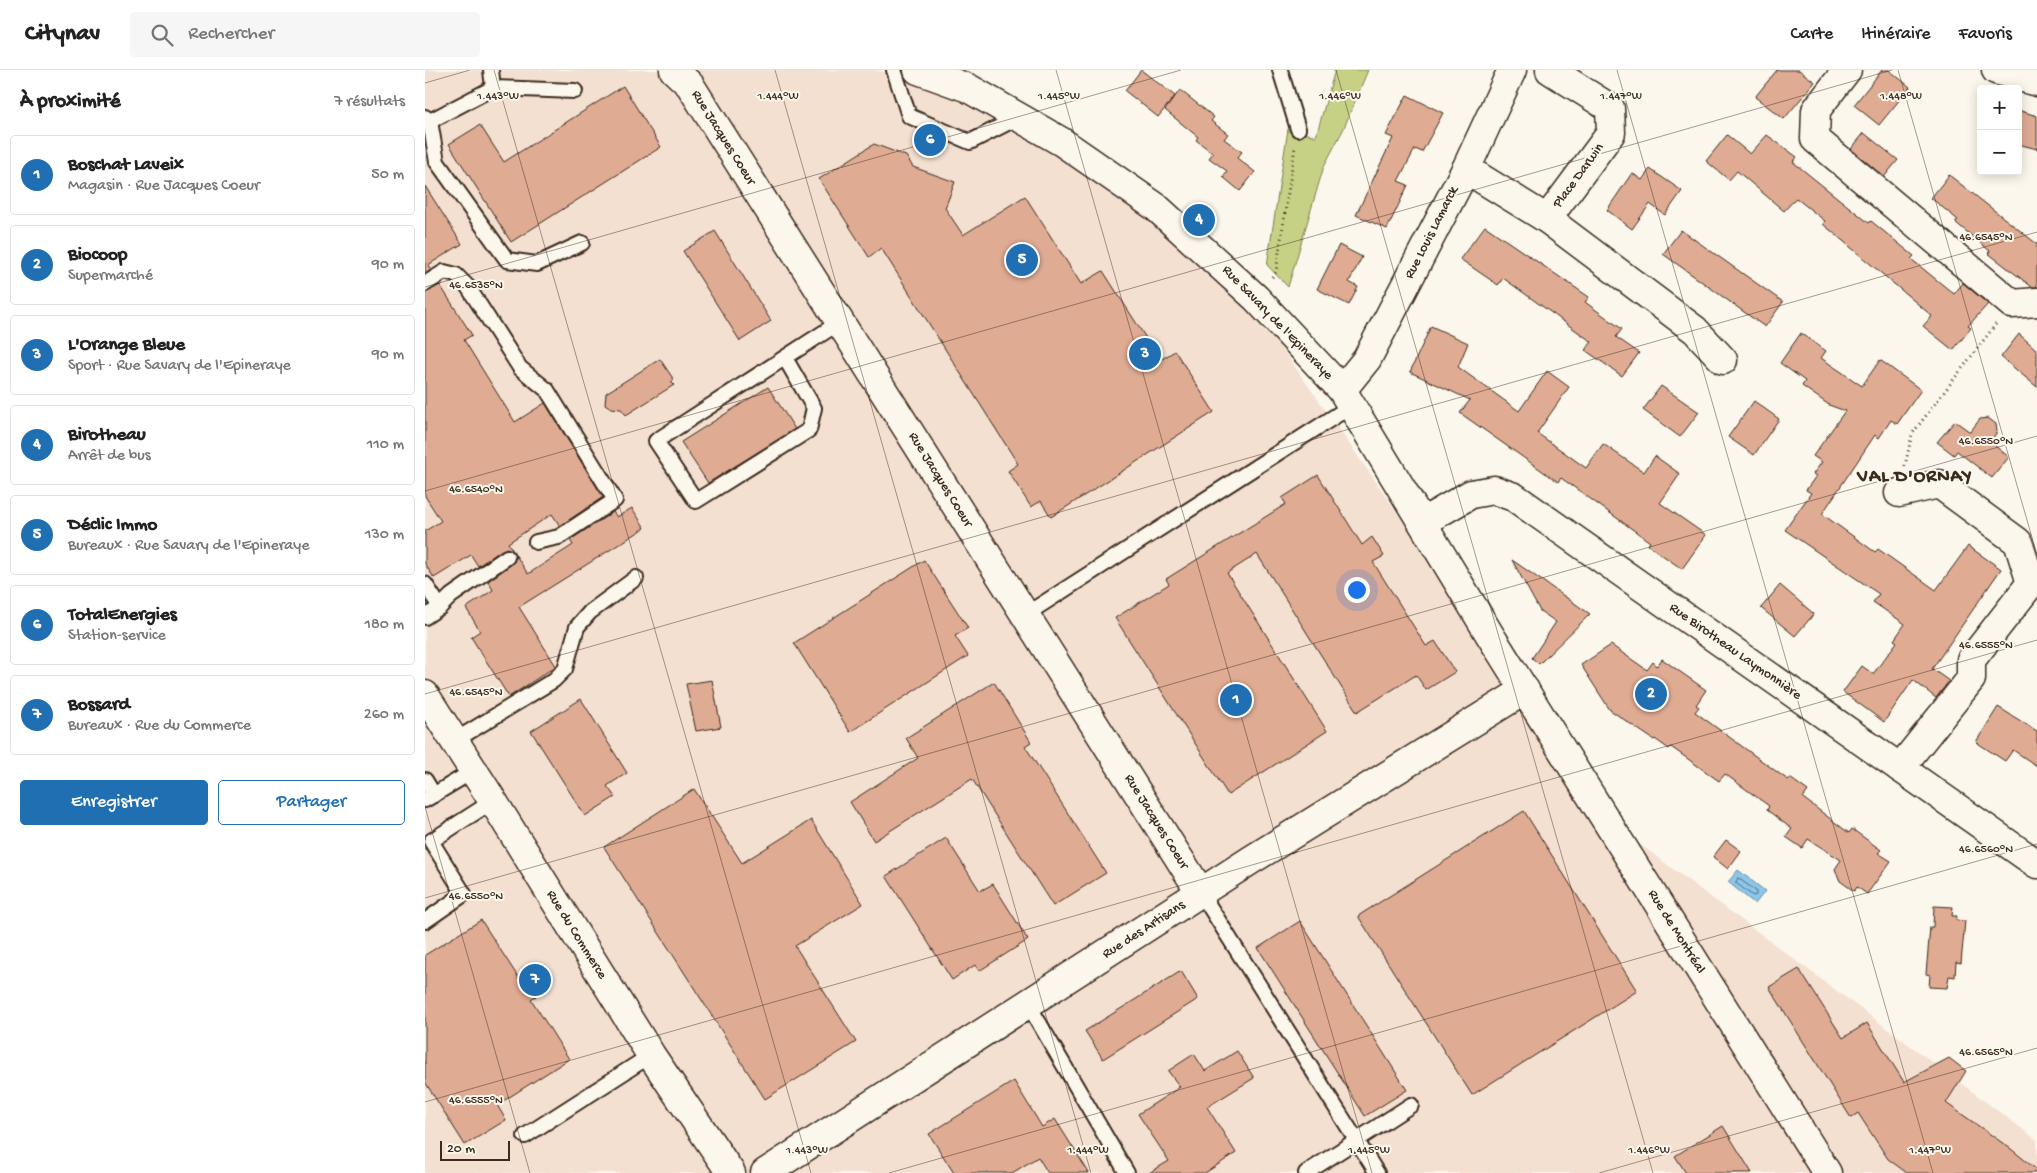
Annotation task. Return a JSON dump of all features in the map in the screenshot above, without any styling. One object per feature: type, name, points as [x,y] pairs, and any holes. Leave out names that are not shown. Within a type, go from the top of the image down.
[{"type":"street","name":"Rue Jacques Coeur","points":[[674,70],[690,85],[1201,893]]},
{"type":"street","name":"Rue Savary de l'Epineraye","points":[[918,70],[968,88],[1062,142],[1156,207],[1256,298],[1347,398],[1525,690]]},
{"type":"street","name":"Rue Louis Lamarck","points":[[1347,398],[1465,169],[1512,70]]},
{"type":"street","name":"Place Darwin","points":[[1465,169],[1547,219],[1611,133],[1610,108],[1551,70]]},
{"type":"street","points":[[1847,70],[1816,110],[1815,139],[2024,303],[2037,324]]},
{"type":"street","points":[[1996,70],[2037,82]]},
{"type":"street","points":[[1547,219],[1695,330],[1723,360]]},
{"type":"street","points":[[1899,493],[1939,484],[2018,542],[2031,583],[1971,660],[1971,679],[1900,768]]},
{"type":"street","name":"Rue Birotheau Laymonnière","points":[[1423,522],[1471,494],[1494,490],[1514,497],[2037,864]]},
{"type":"street","name":"Rue des Artisans","points":[[765,1173],[1201,893],[1525,690]]},
{"type":"street","name":"Rue de Montréal","points":[[1525,690],[1827,1173]]},
{"type":"street","name":"Rue du Commerce","points":[[425,695],[651,1055],[731,1173]]},
{"type":"lane","points":[[491,70],[493,88]]},
{"type":"lane","points":[[894,70],[909,116],[971,142],[1019,117]]},
{"type":"lane","points":[[1280,70],[1298,129]]},
{"type":"lane","points":[[575,92],[493,88],[428,119],[437,162],[507,260],[537,264],[582,242]]},
{"type":"lane","points":[[425,284],[444,272],[456,275],[468,288],[520,368],[547,390],[615,500],[559,537],[536,542]]},
{"type":"lane","points":[[785,358],[814,408],[809,430],[696,502],[656,441],[839,322]]},
{"type":"lane","points":[[1025,615],[1347,398]]},
{"type":"lane","points":[[425,617],[440,607],[451,596],[507,558]]},
{"type":"lane","points":[[454,742],[554,680],[565,669],[577,628],[590,612],[637,578]]},
{"type":"lane","points":[[425,584],[440,607]]},
{"type":"lane","points":[[425,780],[430,797],[473,771]]},
{"type":"lane","points":[[425,921],[464,894],[431,841],[493,801]]},
{"type":"lane","points":[[1201,893],[1377,1173]]},
{"type":"lane","points":[[1028,1004],[1127,1173]]},
{"type":"lane","points":[[525,1136],[651,1055]]},
{"type":"lane","points":[[1306,1173],[1411,1105]]},
{"type":"path","points":[[1256,298],[1276,272],[1298,129]]},
{"type":"path","points":[[1899,493],[1912,434],[2024,303]]},
{"type":"shaded area","points":[[425,70],[875,70],[989,96],[1245,296],[1622,831],[2037,1140],[2037,1173],[425,1173]]},
{"type":"green space","points":[[1335,70],[1368,70],[1343,130],[1324,166],[1288,287],[1267,265],[1288,129],[1316,136]]},
{"type":"water","points":[[1738,870],[1765,891],[1755,904],[1728,882]]},
{"type":"building","points":[[1141,70],[1175,96],[1158,117],[1125,91]]},
{"type":"building","points":[[1777,70],[1799,70],[1815,82],[1784,119],[1755,97]]},
{"type":"building","points":[[1882,70],[1889,70],[1910,87],[1879,125],[1854,105]]},
{"type":"building","points":[[623,86],[661,147],[511,242],[449,144],[480,125],[504,162]]},
{"type":"building","points":[[1180,90],[1214,117],[1211,121],[1228,134],[1224,139],[1242,152],[1237,158],[1255,172],[1240,191],[1223,177],[1227,171],[1209,158],[1213,153],[1196,140],[1198,137],[1165,110]]},
{"type":"building","points":[[1407,95],[1443,113],[1422,152],[1415,149],[1398,181],[1408,185],[1387,229],[1356,215],[1393,138],[1386,135]]},
{"type":"building","points":[[2022,111],[2037,116],[2037,149],[2022,145]]},
{"type":"building","points":[[1864,133],[1898,160],[1884,177],[1851,149]]},
{"type":"building","points":[[1727,135],[1750,154],[1767,135],[1797,157],[1793,162],[1869,223],[1871,221],[1914,256],[1911,259],[1954,294],[1963,283],[1988,304],[1968,326],[1971,328],[1953,350],[1923,326],[1932,316],[1823,224],[1825,221],[1796,198],[1784,211],[1737,171],[1729,180],[1706,161]]},
{"type":"building","points":[[874,144],[906,156],[913,167],[955,182],[945,208],[963,235],[1025,196],[1081,284],[1103,271],[1160,360],[1175,351],[1214,412],[1051,517],[1041,501],[1031,507],[1008,471],[1018,464],[881,248],[869,257],[819,179]]},
{"type":"building","points":[[1650,169],[1682,191],[1665,215],[1650,204],[1632,229],[1607,210],[1632,173],[1642,180]]},
{"type":"building","points":[[1949,175],[2037,244],[2037,287],[2032,287],[1988,253],[1990,251],[1955,222],[1958,220],[1931,198]]},
{"type":"building","points":[[425,186],[462,244],[428,265],[431,270],[425,274]]},
{"type":"building","points":[[1485,226],[1589,297],[1585,302],[1622,329],[1616,337],[1639,353],[1622,376],[1585,350],[1592,342],[1503,278],[1498,285],[1460,259]]},
{"type":"building","points":[[1681,230],[1783,302],[1765,327],[1663,254]]},
{"type":"building","points":[[715,231],[771,321],[740,341],[683,251]]},
{"type":"building","points":[[1339,245],[1362,257],[1349,282],[1358,287],[1349,305],[1317,289]]},
{"type":"building","points":[[440,285],[472,335],[464,340],[515,422],[545,403],[603,497],[560,526],[552,514],[508,543],[513,551],[507,548],[502,550],[478,566],[471,555],[434,578],[425,564],[425,531],[441,521],[425,496],[425,293]]},
{"type":"building","points":[[1431,326],[1468,343],[1458,367],[1519,411],[1547,371],[1569,387],[1537,433],[1586,468],[1603,444],[1644,472],[1655,456],[1680,474],[1660,503],[1706,535],[1682,569],[1648,545],[1650,542],[1561,478],[1558,482],[1460,413],[1470,400],[1410,372]]},
{"type":"building","points":[[1801,333],[1826,351],[1821,358],[1862,386],[1880,360],[1921,390],[1897,424],[1891,420],[1879,438],[1875,435],[1822,514],[1875,552],[1878,549],[1936,590],[1968,546],[2001,569],[1932,669],[1949,681],[1936,698],[1913,680],[1884,722],[1843,692],[1862,666],[1873,674],[1897,642],[1894,640],[1905,624],[1873,602],[1879,594],[1785,530],[1811,493],[1806,490],[1816,476],[1813,474],[1822,462],[1813,456],[1845,411],[1829,405],[1802,386],[1805,381],[1780,363]]},
{"type":"building","points":[[2019,334],[2037,350],[2037,387],[2001,357]]},
{"type":"building","points":[[660,359],[674,380],[671,382],[674,385],[626,415],[621,409],[611,408],[605,404],[606,393]]},
{"type":"building","points":[[1661,386],[1699,412],[1680,437],[1643,410]]},
{"type":"building","points":[[768,387],[795,429],[708,483],[681,442]]},
{"type":"building","points":[[1754,401],[1779,419],[1754,455],[1728,437]]},
{"type":"building","points":[[1988,418],[1996,424],[1997,432],[1990,442],[2009,457],[1992,478],[1957,451],[1954,455],[1937,442],[1955,421],[1970,432],[1980,419]]},
{"type":"building","points":[[1318,475],[1362,545],[1372,537],[1384,556],[1373,562],[1426,646],[1435,641],[1455,672],[1426,690],[1416,675],[1357,712],[1257,554],[1227,573],[1327,731],[1228,795],[1115,618],[1169,584],[1166,579],[1286,504],[1282,498]]},
{"type":"building","points":[[632,508],[645,528],[519,607],[556,666],[509,697],[471,637],[480,631],[466,608],[493,590],[488,581],[512,564],[515,560],[515,554],[528,574],[573,545],[570,540],[613,512],[617,517]]},
{"type":"building","points":[[924,560],[968,628],[955,636],[968,656],[850,732],[794,643]]},
{"type":"building","points":[[1512,560],[1590,614],[1539,664],[1532,658],[1556,622],[1540,611]]},
{"type":"building","points":[[1780,585],[1814,614],[1795,636],[1761,608]]},
{"type":"building","points":[[1611,645],[1647,670],[1653,662],[1657,666],[1662,659],[1706,690],[1696,705],[1699,707],[1695,712],[1788,780],[1790,778],[1808,791],[1803,798],[1849,833],[1852,829],[1881,850],[1878,853],[1891,861],[1867,894],[1857,887],[1854,891],[1840,881],[1835,869],[1841,860],[1808,839],[1802,848],[1786,837],[1792,829],[1767,810],[1769,806],[1725,774],[1719,781],[1671,747],[1669,749],[1654,740],[1610,710],[1581,665]]},
{"type":"building","points":[[712,680],[721,727],[696,731],[686,684]]},
{"type":"building","points":[[994,682],[1031,742],[1025,746],[1106,873],[1053,906],[972,779],[874,841],[850,802],[918,758],[906,738]]},
{"type":"building","points":[[581,699],[627,773],[607,786],[615,797],[585,816],[531,731]]},
{"type":"building","points":[[1998,707],[2037,731],[2037,766],[2013,750],[2005,761],[1976,742]]},
{"type":"building","points":[[694,789],[742,863],[811,820],[863,904],[795,946],[856,1042],[765,1099],[604,847]]},
{"type":"building","points":[[1524,811],[1637,991],[1472,1095],[1358,916]]},
{"type":"building","points":[[946,838],[980,891],[993,884],[1028,940],[979,971],[975,965],[952,980],[886,876]]},
{"type":"building","points":[[1726,840],[1741,851],[1728,869],[1713,857]]},
{"type":"building","points":[[1934,906],[1953,907],[1952,916],[1957,916],[1956,920],[1965,921],[1961,963],[1956,962],[1955,977],[1949,976],[1947,988],[1929,987],[1930,975],[1926,974],[1930,927],[1933,927]]},
{"type":"building","points":[[481,920],[520,980],[524,977],[536,996],[531,999],[569,1059],[497,1105],[506,1120],[465,1145],[425,1082],[425,955]]},
{"type":"building","points":[[1300,921],[1407,1090],[1365,1116],[1258,948]]},
{"type":"building","points":[[1799,969],[1843,1038],[1867,1023],[1904,1082],[1949,1058],[1966,1071],[1946,1103],[2011,1149],[2037,1170],[2037,1173],[1907,1173],[1888,1159],[1858,1113],[1851,1118],[1769,987]]},
{"type":"building","points":[[1181,971],[1198,999],[1103,1059],[1085,1031]]},
{"type":"building","points":[[1237,1051],[1254,1078],[1207,1107],[1236,1153],[1205,1173],[1149,1173],[1169,1161],[1138,1114],[1180,1087],[1168,1071],[1194,1054],[1205,1071]]},
{"type":"building","points":[[1014,1081],[1042,1127],[1055,1119],[1089,1173],[1048,1173],[1038,1157],[1012,1173],[954,1173],[929,1134]]},
{"type":"building","points":[[1723,1126],[1752,1173],[1686,1173],[1675,1156]]},
{"type":"place","name":"TotalEnergies","points":[[930,140]]},
{"type":"place","name":"Birotheau","points":[[1199,220]]},
{"type":"place","name":"Déclic Immo","points":[[1022,260]]},
{"type":"place","name":"L'Orange Bleue","points":[[1145,354]]},
{"type":"place","name":"Biocoop","points":[[1651,694]]},
{"type":"place","name":"Boschat Laveix","points":[[1236,700]]},
{"type":"place","name":"Bossard","points":[[535,980]]},
{"type":"district","name":"VAL D'ORNAY","points":[[1915,477]]}]
